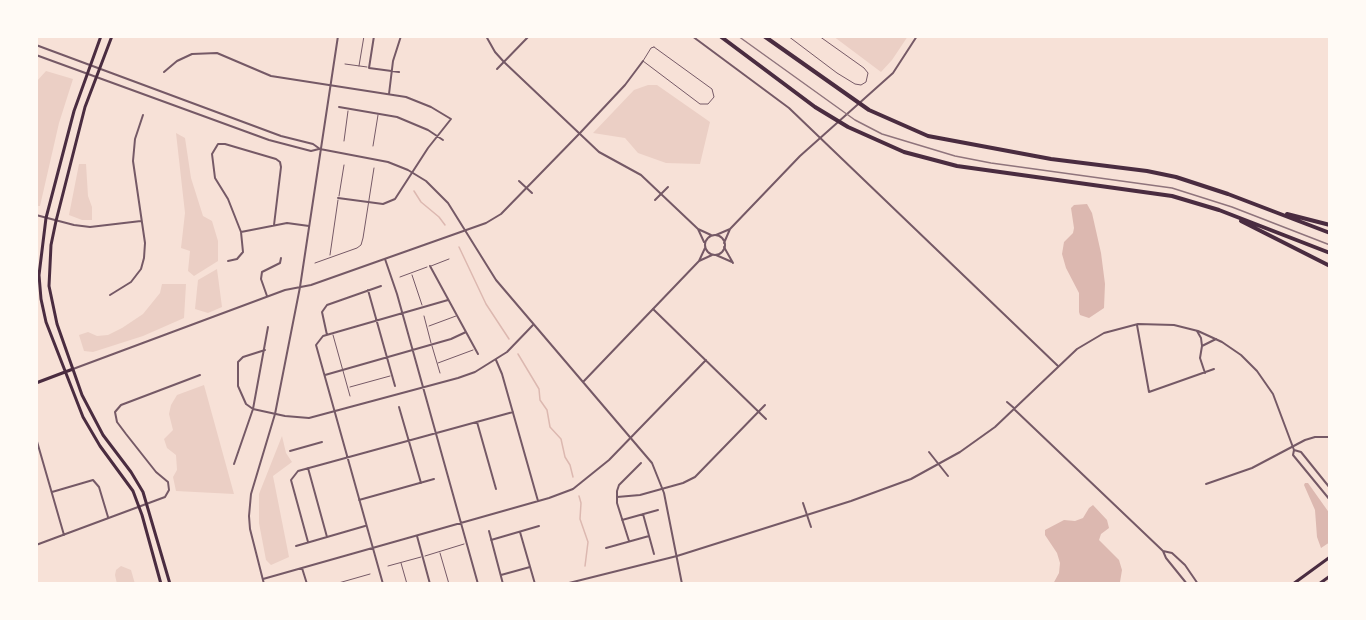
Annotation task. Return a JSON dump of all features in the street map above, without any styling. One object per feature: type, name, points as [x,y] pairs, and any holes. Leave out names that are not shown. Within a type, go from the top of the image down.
[{"type":"highway","points":[[720,36],[815,107],[848,128],[904,152],[957,166],[1172,196],[1219,210],[1330,254]]},
{"type":"highway","points":[[764,36],[869,110],[928,136],[1051,159],[1148,171],[1176,177],[1298,217],[1330,225]]},
{"type":"highway","points":[[1228,194],[1330,233]]},
{"type":"highway","points":[[1219,210],[1330,266]]},
{"type":"main road","points":[[101,36],[74,111],[46,218],[39,274],[41,299],[46,322],[64,372],[88,426],[128,483],[139,507],[161,584]]},
{"type":"main road","points":[[112,36],[98,68],[83,116],[56,221],[51,245],[49,286],[57,324],[73,369],[94,420],[131,472],[147,504],[170,584]]},
{"type":"main road","points":[[36,383],[73,369]]},
{"type":"main road","points":[[1293,584],[1330,557]]},
{"type":"main road","points":[[1320,584],[1330,576]]},
{"type":"street","points":[[264,584],[250,529],[249,507],[255,476],[275,414],[300,287],[338,36]]},
{"type":"street","points":[[374,36],[369,68],[399,72]]},
{"type":"street","points":[[389,94],[401,36]]},
{"type":"street","points":[[486,36],[504,62],[579,133],[605,156],[632,169],[662,193],[698,229],[705,247],[714,255],[733,262],[721,237],[698,229]]},
{"type":"street","points":[[497,69],[529,36]]},
{"type":"street","points":[[692,36],[789,108],[1058,366]]},
{"type":"street","points":[[699,261],[721,252],[730,229],[812,145],[899,65],[917,36]]},
{"type":"street","points":[[1082,36],[1116,36]]},
{"type":"street","points":[[36,45],[272,133],[313,144],[320,149]]},
{"type":"street","points":[[164,72],[183,57],[209,52],[225,54],[271,76],[389,94],[422,103],[451,119],[395,199],[383,204],[338,198]]},
{"type":"street","points":[[36,55],[269,140],[311,151],[320,149],[388,162],[426,181],[443,197],[496,280],[652,463],[663,489],[682,584]]},
{"type":"street","points":[[73,369],[267,296],[310,285],[495,218],[527,188],[625,85],[643,62]]},
{"type":"street","points":[[339,108],[404,119],[443,140]]},
{"type":"street","points":[[110,295],[128,285],[141,269],[145,252],[133,161],[135,139],[143,115]]},
{"type":"street","points":[[228,261],[237,259],[243,252],[241,232],[228,199],[215,178],[212,154],[215,146],[222,143],[280,162],[274,225]]},
{"type":"street","points":[[519,181],[532,193]]},
{"type":"street","points":[[655,200],[668,187]]},
{"type":"street","points":[[36,215],[90,227],[141,221]]},
{"type":"street","points":[[241,232],[287,223],[309,226]]},
{"type":"street","points":[[583,382],[699,261],[706,239],[730,229]]},
{"type":"street","points":[[267,296],[261,279],[262,272],[280,263],[281,258]]},
{"type":"street","points":[[385,259],[403,314],[478,584]]},
{"type":"street","points":[[430,266],[478,354]]},
{"type":"street","points":[[327,335],[322,315],[325,306],[381,286]]},
{"type":"street","points":[[368,290],[395,386]]},
{"type":"street","points":[[383,584],[316,345],[327,335],[448,300]]},
{"type":"street","points":[[653,309],[766,418]]},
{"type":"street","points":[[1137,324],[1149,392],[1214,369]]},
{"type":"street","points":[[565,584],[676,556],[807,515],[872,494],[939,464],[976,441],[1015,410],[1077,349],[1120,328],[1137,324],[1164,324],[1197,330],[1241,354],[1257,371],[1276,401],[1294,448],[1293,455],[1330,500]]},
{"type":"street","points":[[265,350],[243,357],[238,362],[239,390],[246,404],[253,409],[275,414],[309,418],[467,375],[507,352],[533,325]]},
{"type":"street","points":[[234,464],[253,409],[268,327]]},
{"type":"street","points":[[1197,330],[1202,346],[1200,358],[1205,373]]},
{"type":"street","points":[[325,375],[432,345],[466,332]]},
{"type":"street","points":[[1202,346],[1217,339]]},
{"type":"street","points":[[496,360],[538,501]]},
{"type":"street","points":[[263,579],[461,524],[573,489],[609,460],[706,360]]},
{"type":"street","points":[[36,545],[165,497],[169,490],[168,482],[156,472],[126,434],[117,422],[115,412],[121,405],[200,375]]},
{"type":"street","points":[[1007,402],[1163,551],[1187,584]]},
{"type":"street","points":[[617,496],[640,495],[687,482],[698,475],[765,405]]},
{"type":"street","points":[[399,407],[421,483]]},
{"type":"street","points":[[308,542],[291,480],[297,471],[513,412]]},
{"type":"street","points":[[477,422],[496,489]]},
{"type":"street","points":[[1206,484],[1252,468],[1316,437],[1330,437]]},
{"type":"street","points":[[36,438],[64,535]]},
{"type":"street","points":[[290,451],[322,442]]},
{"type":"street","points":[[1294,448],[1301,452],[1330,488]]},
{"type":"street","points":[[929,452],[948,476]]},
{"type":"street","points":[[629,541],[617,496],[619,485],[641,463]]},
{"type":"street","points":[[308,468],[327,537]]},
{"type":"street","points":[[359,500],[434,479]]},
{"type":"street","points":[[52,492],[93,480],[99,486],[108,518]]},
{"type":"street","points":[[803,503],[812,527]]},
{"type":"street","points":[[622,520],[658,510]]},
{"type":"street","points":[[643,514],[654,554]]},
{"type":"street","points":[[296,546],[366,526]]},
{"type":"street","points":[[491,540],[539,526]]},
{"type":"street","points":[[489,531],[503,584]]},
{"type":"street","points":[[520,532],[535,584]]},
{"type":"street","points":[[417,536],[430,584]]},
{"type":"street","points":[[606,548],[649,536]]},
{"type":"street","points":[[1163,551],[1173,553],[1185,565],[1198,584]]},
{"type":"street","points":[[501,575],[530,567]]},
{"type":"street","points":[[303,568],[307,584]]},
{"type":"lane","points":[[359,66],[364,36]]},
{"type":"lane","points":[[788,36],[855,84],[861,85],[866,82],[868,73],[864,68],[819,36]]},
{"type":"lane","points":[[651,48],[657,48],[712,89],[714,97],[708,105],[700,104],[643,62],[651,48]]},
{"type":"lane","points":[[345,64],[369,68]]},
{"type":"lane","points":[[344,141],[349,109]]},
{"type":"lane","points":[[373,146],[378,114]]},
{"type":"lane","points":[[330,257],[344,165]]},
{"type":"lane","points":[[315,263],[361,245],[374,168]]},
{"type":"lane","points":[[400,276],[449,259]]},
{"type":"lane","points":[[411,273],[423,308]]},
{"type":"lane","points":[[424,316],[440,373]]},
{"type":"lane","points":[[427,327],[457,316]]},
{"type":"lane","points":[[333,333],[350,396]]},
{"type":"lane","points":[[437,363],[475,349]]},
{"type":"lane","points":[[348,387],[392,375]]},
{"type":"lane","points":[[388,566],[467,543]]},
{"type":"lane","points":[[440,551],[449,584]]},
{"type":"lane","points":[[401,562],[407,584]]},
{"type":"lane","points":[[335,584],[370,574]]},
{"type":"shaded area","points":[[833,36],[908,36],[881,72]]},
{"type":"shaded area","points":[[46,71],[73,79],[59,123],[40,206],[36,206],[36,82]]},
{"type":"shaded area","points":[[648,85],[657,85],[710,122],[700,164],[666,163],[638,153],[625,138],[593,133],[634,90]]},
{"type":"shaded area","points":[[176,133],[185,138],[191,178],[203,216],[212,221],[218,241],[218,261],[194,276],[188,271],[190,251],[181,248],[185,213]]},
{"type":"shaded area","points":[[79,164],[86,164],[92,220],[82,220],[69,215]]},
{"type":"shaded area","points":[[1087,204],[1092,213],[1101,253],[1105,284],[1104,308],[1089,318],[1080,315],[1079,293],[1066,268],[1062,254],[1064,242],[1073,233],[1074,228],[1071,208],[1074,205]]},
{"type":"shaded area","points":[[217,269],[222,307],[208,313],[195,309],[198,280]]},
{"type":"shaded area","points":[[162,284],[186,284],[184,318],[143,336],[93,352],[84,351],[79,335],[88,332],[97,336],[108,335],[122,328],[143,314],[160,293]]},
{"type":"shaded area","points":[[204,385],[234,494],[176,491],[173,477],[177,470],[176,455],[167,448],[164,439],[173,430],[169,414],[171,405],[177,395]]},
{"type":"shaded area","points":[[282,436],[286,453],[292,462],[273,476],[289,557],[271,565],[266,560],[259,523],[259,494]]},
{"type":"shaded area","points":[[1305,483],[1308,483],[1330,514],[1330,542],[1321,548],[1317,537],[1315,510]]},
{"type":"shaded area","points":[[1093,505],[1107,520],[1109,528],[1101,534],[1099,540],[1119,560],[1122,570],[1119,584],[1053,584],[1059,573],[1060,563],[1057,553],[1045,535],[1045,530],[1064,520],[1075,521],[1083,518]]},
{"type":"shaded area","points":[[121,566],[131,570],[135,584],[117,584],[116,570]]},
{"type":"waterway","points":[[414,191],[421,202],[445,225]]},
{"type":"waterway","points":[[459,247],[486,304],[509,339]]},
{"type":"waterway","points":[[518,354],[539,389],[540,400],[547,410],[550,427],[561,439],[573,477]]},
{"type":"waterway","points":[[579,496],[580,519],[588,542],[585,566]]},
{"type":"railway","points":[[738,36],[855,120],[882,134],[955,156],[991,163],[1172,188],[1232,207],[1330,245]]}]
